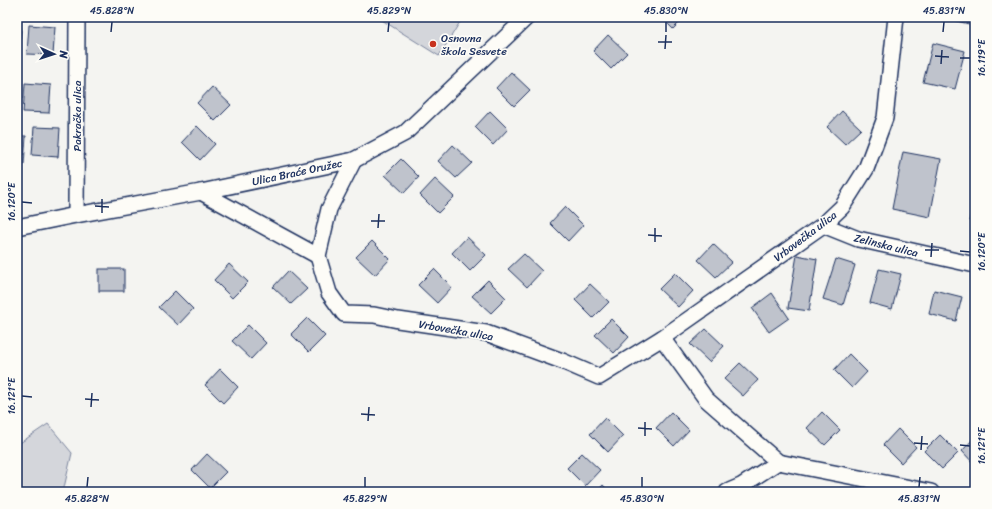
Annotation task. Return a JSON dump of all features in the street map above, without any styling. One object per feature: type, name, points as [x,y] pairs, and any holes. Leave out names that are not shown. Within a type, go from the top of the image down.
[{"type":"street","name":"Pakračka ulica","points":[[76,215],[77,17]]},
{"type":"street","name":"Ulica Braće Oružec","points":[[17,227],[201,192],[354,160],[405,133],[528,17]]},
{"type":"street","name":"Vrbovečka ulica","points":[[354,160],[329,209],[318,256],[329,293],[344,314],[374,315],[486,333],[562,361],[599,377],[662,338],[823,225],[842,207],[866,169],[885,118],[896,17]]},
{"type":"street","points":[[201,192],[318,256]]},
{"type":"street","name":"Zelinska ulica","points":[[823,225],[858,239],[975,265]]},
{"type":"street","points":[[662,338],[706,399],[778,462],[931,492]]},
{"type":"street","points":[[727,492],[742,486],[778,462]]},
{"type":"shaded area","points":[[377,17],[463,17],[439,56]]},
{"type":"shaded area","points":[[48,424],[72,453],[63,492],[17,492],[17,445]]},
{"type":"building","points":[[579,17],[588,17],[583,22]]},
{"type":"building","points":[[661,17],[685,17],[673,29]]},
{"type":"building","points":[[940,17],[975,17],[975,19],[973,25]]},
{"type":"building","points":[[29,25],[55,27],[53,55],[27,54]]},
{"type":"building","points":[[17,27],[21,28],[19,56],[17,56]]},
{"type":"building","points":[[608,35],[627,53],[611,69],[593,51]]},
{"type":"building","points":[[933,43],[965,51],[955,89],[923,82]]},
{"type":"building","points":[[511,72],[530,90],[514,106],[496,88]]},
{"type":"building","points":[[25,83],[51,85],[49,113],[23,112]]},
{"type":"building","points":[[212,87],[231,105],[215,121],[197,103]]},
{"type":"building","points":[[490,111],[508,129],[493,145],[475,127]]},
{"type":"building","points":[[842,111],[861,129],[845,144],[827,127]]},
{"type":"building","points":[[197,126],[215,144],[200,160],[182,142]]},
{"type":"building","points":[[34,127],[60,128],[58,157],[32,155]]},
{"type":"building","points":[[975,135],[975,148],[972,148]]},
{"type":"building","points":[[17,136],[26,136],[24,165],[17,164]]},
{"type":"building","points":[[453,145],[472,163],[456,178],[438,161]]},
{"type":"building","points":[[903,152],[941,159],[930,217],[892,209]]},
{"type":"building","points":[[401,159],[419,177],[404,193],[385,175]]},
{"type":"building","points":[[435,179],[454,197],[438,213],[420,195]]},
{"type":"building","points":[[975,198],[975,222],[969,221]]},
{"type":"building","points":[[565,207],[583,225],[568,241],[550,223]]},
{"type":"building","points":[[467,237],[486,255],[470,271],[452,253]]},
{"type":"building","points":[[372,241],[390,259],[375,275],[356,257]]},
{"type":"building","points":[[713,244],[732,262],[716,277],[698,260]]},
{"type":"building","points":[[524,254],[542,271],[527,287],[508,269]]},
{"type":"building","points":[[797,255],[817,259],[809,311],[788,308]]},
{"type":"building","points":[[836,259],[855,265],[843,305],[823,299]]},
{"type":"building","points":[[229,264],[248,282],[232,298],[214,280]]},
{"type":"building","points":[[99,269],[124,269],[124,291],[99,291]]},
{"type":"building","points":[[434,269],[452,287],[437,303],[418,285]]},
{"type":"building","points":[[879,269],[901,274],[892,309],[870,303]]},
{"type":"building","points":[[288,271],[307,289],[291,304],[273,287]]},
{"type":"building","points":[[675,273],[693,291],[678,307],[659,289]]},
{"type":"building","points":[[488,280],[506,298],[491,313],[472,296]]},
{"type":"building","points":[[590,284],[609,302],[593,318],[575,300]]},
{"type":"building","points":[[934,290],[962,297],[956,321],[929,314]]},
{"type":"building","points":[[175,291],[193,309],[178,325],[159,307]]},
{"type":"building","points":[[772,293],[789,318],[769,332],[752,308]]},
{"type":"building","points":[[307,318],[325,336],[309,352],[291,334]]},
{"type":"building","points":[[611,319],[629,337],[614,353],[595,335]]},
{"type":"building","points":[[248,325],[266,343],[251,359],[232,341]]},
{"type":"building","points":[[706,329],[724,346],[709,362],[690,344]]},
{"type":"building","points":[[849,354],[867,372],[852,388],[834,370]]},
{"type":"building","points":[[740,363],[758,380],[743,396],[724,379]]},
{"type":"building","points":[[220,369],[238,387],[223,403],[205,385]]},
{"type":"building","points":[[671,412],[689,430],[674,446],[656,428]]},
{"type":"building","points":[[822,412],[840,430],[825,445],[807,428]]},
{"type":"building","points":[[605,418],[623,436],[608,452],[590,434]]},
{"type":"building","points":[[898,429],[916,447],[901,463],[883,445]]},
{"type":"building","points":[[940,435],[958,453],[942,469],[924,451]]},
{"type":"building","points":[[975,437],[975,465],[962,451]]},
{"type":"building","points":[[582,453],[600,470],[585,486],[567,468]]},
{"type":"building","points":[[207,454],[226,472],[210,488],[192,470]]},
{"type":"building","points":[[603,485],[610,492],[596,492]]},
{"type":"place","name":"Osnovna škola Sesvete","points":[[433,44]]}]
